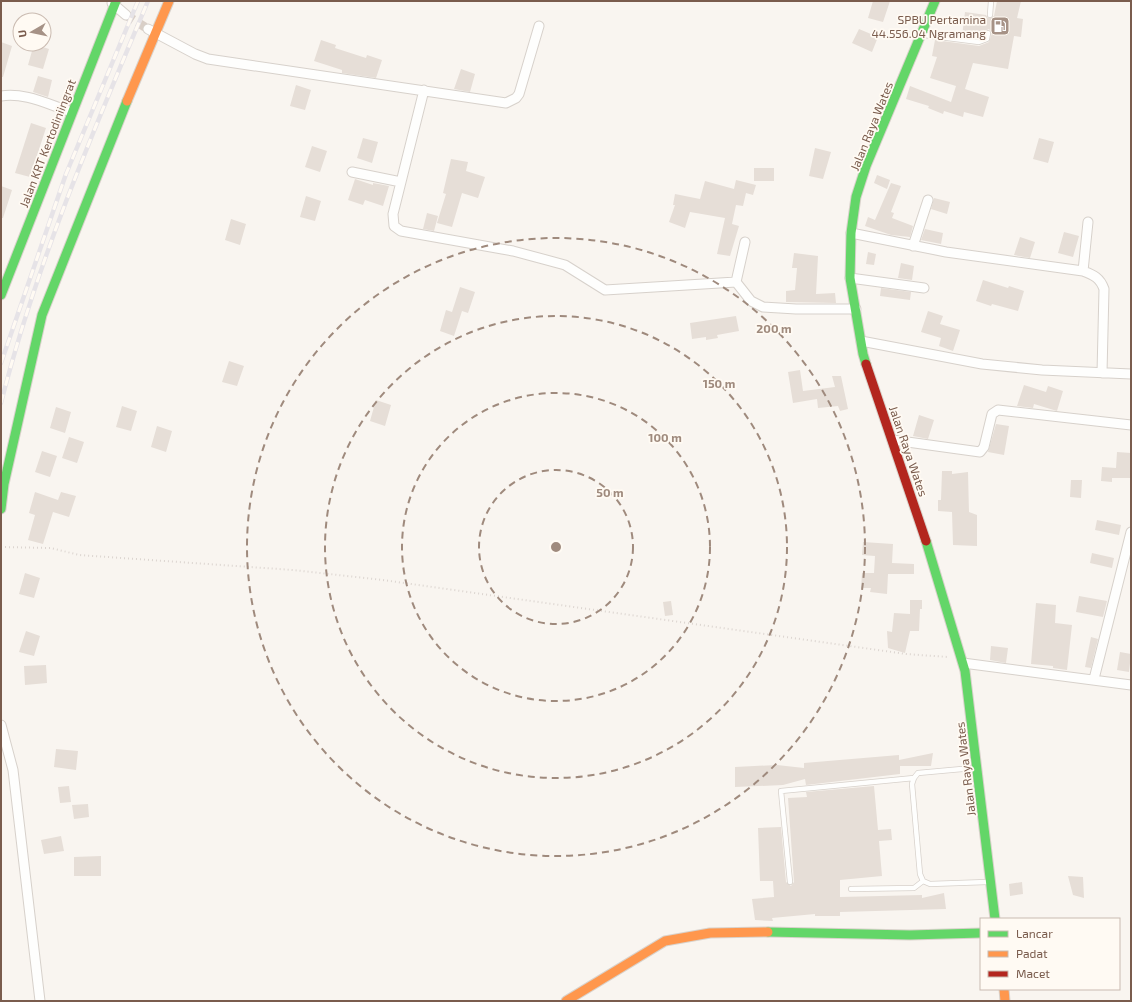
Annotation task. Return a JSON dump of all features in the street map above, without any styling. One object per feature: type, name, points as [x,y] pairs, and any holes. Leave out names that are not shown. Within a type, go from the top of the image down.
[{"type":"main road","points":[[1,509],[4,484],[42,315],[152,31],[170,1]]},
{"type":"main road","name":"Jalan Raya Wates","points":[[935,1],[866,166],[856,197],[850,233],[850,278],[860,341],[917,510],[962,660],[977,768],[995,918]]},
{"type":"main road","name":"Jalan KRT Kertodiniingrat","points":[[1,294],[114,2]]},
{"type":"main road","points":[[566,1001],[665,941],[678,936],[744,932],[936,935],[980,933]]},
{"type":"main road","points":[[1004,990],[1005,1001]]},
{"type":"street","points":[[114,2],[126,15]]},
{"type":"street","points":[[152,31],[195,54],[208,59],[510,102],[519,94],[539,26]]},
{"type":"street","points":[[424,90],[393,214],[394,226],[401,231],[513,251],[565,265],[606,290],[736,282]]},
{"type":"street","points":[[1,96],[25,96],[72,112]]},
{"type":"street","points":[[352,172],[401,182]]},
{"type":"street","points":[[913,246],[928,200]]},
{"type":"street","points":[[1083,271],[1088,222]]},
{"type":"street","points":[[850,233],[913,246],[1083,271],[1094,274],[1101,281],[1104,289],[1102,374]]},
{"type":"street","points":[[736,282],[745,242]]},
{"type":"street","points":[[850,278],[924,288]]},
{"type":"street","points":[[736,282],[751,301],[763,307],[796,309],[856,309]]},
{"type":"street","points":[[860,341],[982,364],[1102,374],[1131,374]]},
{"type":"street","points":[[893,440],[980,452],[984,447],[992,414],[998,410],[1131,425]]},
{"type":"street","points":[[1094,679],[1131,532]]},
{"type":"street","points":[[962,660],[1131,685]]},
{"type":"street","points":[[1,725],[13,770],[40,1001]]},
{"type":"lane","points":[[990,15],[991,1]]},
{"type":"lane","points":[[921,34],[979,42],[987,39],[988,33]]},
{"type":"lane","points":[[977,768],[918,774],[914,778],[912,784],[920,874],[923,881],[930,884],[990,882]]},
{"type":"lane","points":[[790,882],[781,791],[914,778]]},
{"type":"lane","points":[[851,889],[914,888],[923,881]]},
{"type":"path","points":[[1,547],[51,548],[79,555],[286,570],[383,580],[906,654],[962,660]]},
{"type":"building","points":[[873,1],[890,1],[883,22],[868,18]]},
{"type":"building","points":[[997,1],[1021,1],[1017,18],[1023,19],[1021,37],[1014,36],[1008,69],[973,63],[965,89],[989,97],[983,117],[964,112],[963,117],[944,111],[943,114],[928,108],[929,106],[906,99],[910,86],[951,102],[956,86],[930,78],[937,57],[932,56],[935,40],[979,46],[989,42],[992,33],[989,29],[985,31],[984,36],[979,38],[962,36],[965,12],[986,15],[988,18],[991,18],[994,16]]},
{"type":"building","points":[[859,29],[878,37],[872,52],[852,43]]},
{"type":"building","points":[[321,40],[336,45],[335,48],[366,58],[367,55],[382,60],[376,78],[342,73],[342,70],[314,61]]},
{"type":"building","points":[[1,42],[12,46],[3,77],[1,77]]},
{"type":"building","points":[[32,52],[48,52],[43,69],[28,65]]},
{"type":"building","points":[[461,69],[475,74],[470,92],[454,89]]},
{"type":"building","points":[[38,76],[52,80],[48,97],[33,92]]},
{"type":"building","points":[[296,85],[311,90],[305,110],[290,106]]},
{"type":"building","points":[[31,123],[46,128],[30,177],[15,173]]},
{"type":"building","points":[[363,138],[378,142],[372,163],[357,158]]},
{"type":"building","points":[[1039,138],[1054,142],[1048,163],[1033,159]]},
{"type":"building","points":[[312,146],[327,151],[320,172],[305,167]]},
{"type":"building","points":[[815,148],[831,152],[823,179],[809,176]]},
{"type":"building","points":[[451,159],[468,162],[466,171],[485,177],[478,198],[462,193],[452,227],[437,223],[446,194],[443,193]]},
{"type":"building","points":[[754,168],[774,168],[774,181],[754,181]]},
{"type":"building","points":[[877,175],[890,180],[887,189],[874,183]]},
{"type":"building","points":[[355,179],[373,185],[373,183],[389,186],[383,206],[365,200],[363,205],[348,200]]},
{"type":"building","points":[[736,180],[756,185],[753,195],[746,193],[743,206],[736,205],[732,224],[739,226],[730,256],[717,254],[725,218],[690,212],[685,228],[669,222],[675,205],[673,205],[675,194],[700,199],[705,181],[734,189]]},
{"type":"building","points":[[891,183],[901,186],[891,212],[894,213],[892,218],[913,226],[910,237],[891,235],[865,226],[868,217],[875,220]]},
{"type":"building","points":[[1,186],[12,190],[3,218],[1,218]]},
{"type":"building","points":[[306,196],[321,201],[315,221],[300,217]]},
{"type":"building","points":[[934,198],[950,202],[947,214],[931,209]]},
{"type":"building","points":[[427,213],[438,216],[434,231],[423,229]]},
{"type":"building","points":[[231,219],[246,224],[240,245],[225,240]]},
{"type":"building","points":[[925,229],[943,233],[941,244],[921,240]]},
{"type":"building","points":[[1064,232],[1079,236],[1073,257],[1058,253]]},
{"type":"building","points":[[1020,237],[1035,242],[1030,258],[1014,255]]},
{"type":"building","points":[[868,252],[876,254],[874,265],[866,264]]},
{"type":"building","points":[[794,253],[818,256],[816,294],[835,293],[836,303],[786,302],[786,291],[795,290],[797,268],[792,268]]},
{"type":"building","points":[[901,263],[914,266],[912,280],[898,278]]},
{"type":"building","points":[[983,280],[1008,288],[1009,286],[1024,291],[1018,311],[992,304],[991,306],[976,301]]},
{"type":"building","points":[[460,287],[475,292],[468,313],[462,311],[454,336],[440,331],[446,310],[452,312]]},
{"type":"building","points":[[881,288],[911,292],[910,300],[880,296]]},
{"type":"building","points":[[928,311],[943,316],[940,324],[960,330],[953,351],[939,346],[941,338],[921,332]]},
{"type":"building","points":[[736,316],[739,331],[717,335],[718,338],[706,340],[706,337],[692,339],[690,323]]},
{"type":"building","points":[[229,361],[244,366],[237,386],[222,382]]},
{"type":"building","points":[[800,370],[803,391],[835,387],[832,376],[841,376],[848,409],[840,411],[838,406],[818,408],[817,399],[793,403],[788,372]]},
{"type":"building","points":[[1024,385],[1046,392],[1048,386],[1063,391],[1057,411],[1034,404],[1033,408],[1017,406]]},
{"type":"building","points":[[376,400],[391,405],[385,426],[370,421]]},
{"type":"building","points":[[122,406],[137,411],[131,431],[116,427]]},
{"type":"building","points":[[56,407],[71,412],[65,433],[50,428]]},
{"type":"building","points":[[919,415],[934,420],[928,439],[913,436]]},
{"type":"building","points":[[996,424],[1009,426],[1004,455],[988,452]]},
{"type":"building","points":[[157,426],[172,431],[166,452],[151,447]]},
{"type":"building","points":[[69,437],[84,442],[77,463],[62,458]]},
{"type":"building","points":[[42,451],[57,456],[50,477],[35,472]]},
{"type":"building","points":[[1117,452],[1131,453],[1131,478],[1112,478],[1112,482],[1101,481],[1102,467],[1116,468]]},
{"type":"building","points":[[942,471],[952,471],[952,474],[968,472],[969,512],[977,515],[977,546],[953,545],[952,512],[938,511],[938,500],[941,500]]},
{"type":"building","points":[[1071,480],[1082,480],[1081,498],[1070,497]]},
{"type":"building","points":[[35,492],[58,500],[61,492],[76,496],[69,517],[53,512],[43,544],[28,540],[35,515],[29,513]]},
{"type":"building","points":[[1097,520],[1121,525],[1119,535],[1095,530]]},
{"type":"building","points":[[863,542],[893,544],[892,563],[914,564],[914,574],[888,574],[887,594],[870,592],[871,588],[861,588],[862,573],[874,573],[875,556],[862,555]]},
{"type":"building","points":[[1092,553],[1114,558],[1112,568],[1090,563]]},
{"type":"building","points":[[25,573],[40,578],[34,598],[19,594]]},
{"type":"building","points":[[1079,596],[1107,601],[1103,617],[1076,612]]},
{"type":"building","points":[[910,600],[922,600],[922,609],[920,609],[919,631],[910,631],[905,653],[888,648],[887,631],[892,632],[894,613],[910,614]]},
{"type":"building","points":[[671,601],[673,615],[665,616],[663,602]]},
{"type":"building","points":[[1036,603],[1056,605],[1055,623],[1072,625],[1067,670],[1053,668],[1053,666],[1031,664]]},
{"type":"building","points":[[26,631],[40,636],[34,656],[19,652]]},
{"type":"building","points":[[1091,637],[1098,639],[1091,668],[1085,667]]},
{"type":"building","points":[[991,646],[1008,648],[1006,663],[990,660]]},
{"type":"building","points":[[1120,652],[1131,654],[1129,672],[1117,670]]},
{"type":"building","points":[[46,665],[47,683],[25,685],[24,666]]},
{"type":"building","points":[[56,749],[78,751],[76,770],[54,767]]},
{"type":"building","points":[[933,753],[931,766],[900,766],[900,774],[806,785],[805,779],[783,785],[735,787],[735,767],[777,765],[804,768],[804,763],[899,755],[899,760]]},
{"type":"building","points":[[69,786],[71,802],[60,803],[58,787]]},
{"type":"building","points":[[874,786],[878,830],[891,829],[892,840],[879,841],[882,876],[840,880],[840,897],[922,895],[922,898],[944,893],[946,909],[840,912],[840,916],[815,916],[815,914],[772,918],[773,921],[755,920],[752,899],[774,897],[773,881],[760,881],[758,828],[781,827],[786,882],[791,886],[794,882],[788,798],[807,797],[806,792]]},
{"type":"building","points":[[88,804],[89,817],[74,819],[72,805]]},
{"type":"building","points":[[61,836],[64,851],[44,854],[41,840]]},
{"type":"building","points":[[101,856],[101,876],[74,876],[74,857]]},
{"type":"building","points":[[1068,876],[1083,877],[1084,898],[1073,895]]},
{"type":"building","points":[[1022,882],[1023,894],[1010,896],[1009,884]]},
{"type":"tunnel","points":[[126,15],[148,29]]},
{"type":"railway","points":[[1,363],[66,174],[138,1]]},
{"type":"railway","points":[[1,403],[15,351],[48,249],[87,149],[148,1]]},
{"type":"traffic: fast","points":[[1,295],[116,1]]},
{"type":"traffic: fast","points":[[866,364],[850,278],[851,233],[856,197],[866,166],[935,1]]},
{"type":"traffic: fast","points":[[1,509],[4,484],[42,315],[127,101]]},
{"type":"traffic: fast","points":[[926,541],[965,671],[995,918]]},
{"type":"traffic: fast","points":[[768,932],[910,935],[980,933]]},
{"type":"traffic: slow","points":[[127,101],[169,1]]},
{"type":"traffic: slow","points":[[566,1001],[665,941],[710,933],[768,932]]},
{"type":"traffic: slow","points":[[1004,990],[1005,1001]]},
{"type":"traffic: jam","points":[[866,364],[926,541]]},
{"type":"place","name":"SPBU Pertamina 44.556.04 Ngramang","points":[[1000,26]]}]
